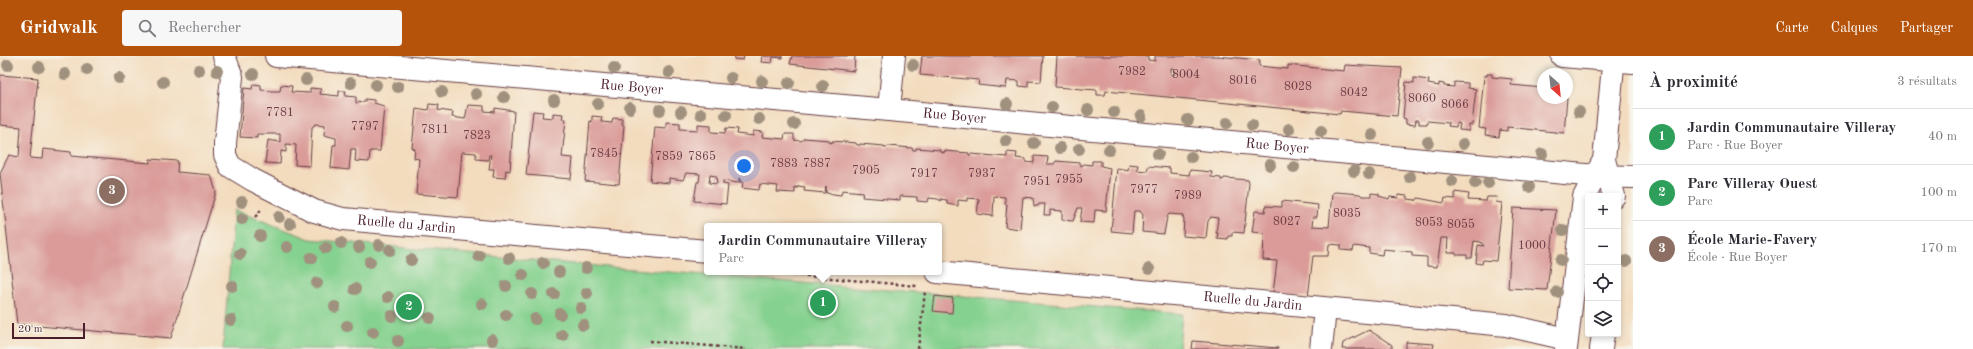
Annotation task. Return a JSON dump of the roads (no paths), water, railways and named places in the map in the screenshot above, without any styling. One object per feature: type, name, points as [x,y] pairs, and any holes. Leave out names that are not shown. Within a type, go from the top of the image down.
[{"type":"street","name":"Ruelle du Jardin","points":[[224,56],[232,77],[225,143],[226,161],[230,166],[253,180],[314,211],[343,219],[704,251]]},
{"type":"street","name":"Rue Boyer","points":[[276,56],[889,110],[1605,177],[1633,177]]},
{"type":"street","points":[[889,110],[894,56]]},
{"type":"street","points":[[1562,56],[1620,60],[1605,177],[1584,197],[1567,344]]},
{"type":"street","name":"Ruelle du Jardin","points":[[931,279],[1324,309],[1506,325],[1567,344]]},
{"type":"street","points":[[1321,349],[1324,309]]},
{"type":"street","points":[[1601,349],[1603,337]]},
{"type":"place","name":"École Marie-Favery","points":[[112,191]]},
{"type":"place","name":"Jardin Communautaire Villeray","points":[[823,303]]},
{"type":"place","name":"Parc Villeray Ouest","points":[[409,307]]}]
